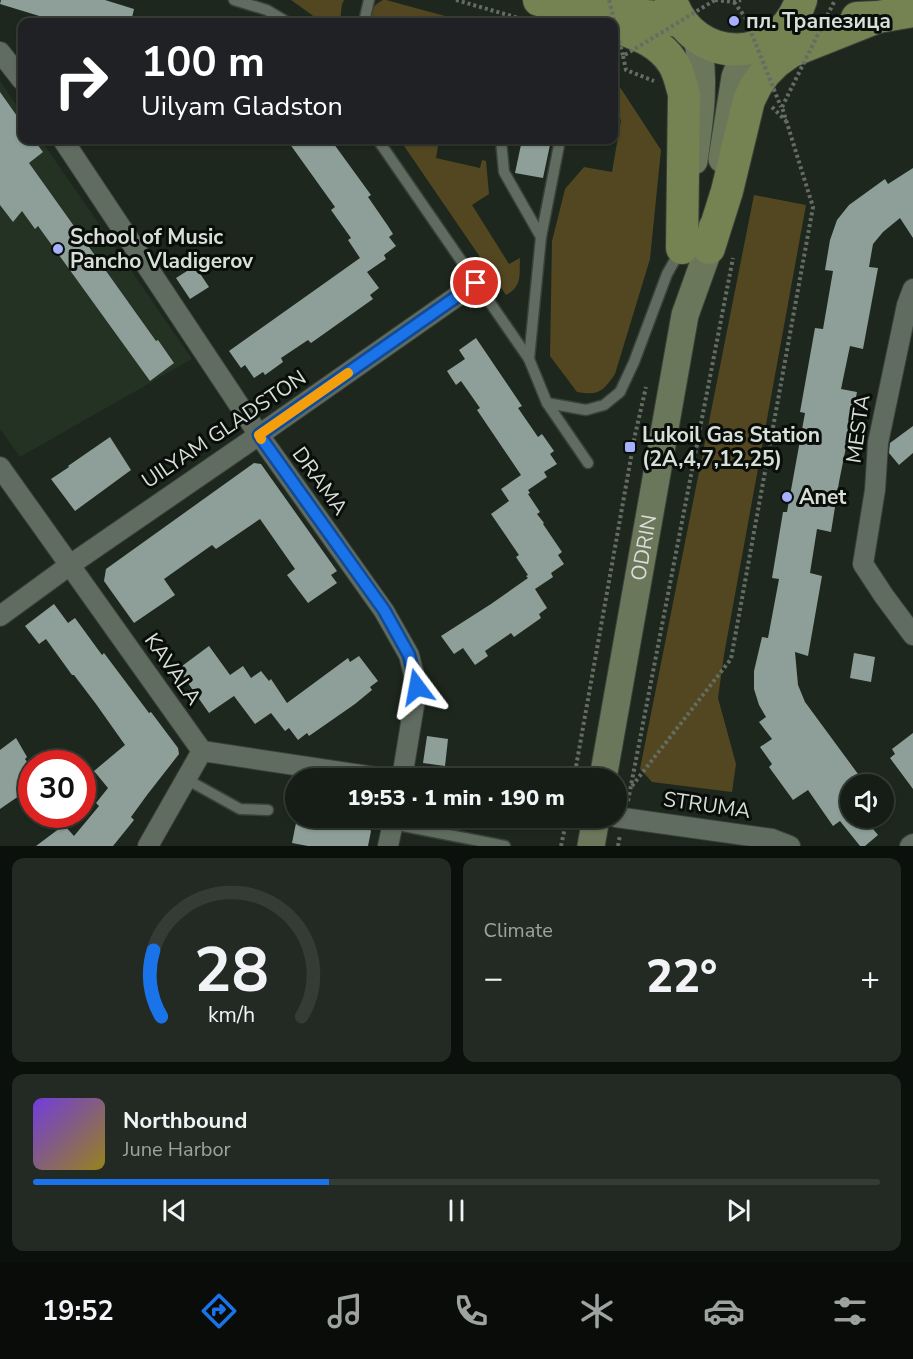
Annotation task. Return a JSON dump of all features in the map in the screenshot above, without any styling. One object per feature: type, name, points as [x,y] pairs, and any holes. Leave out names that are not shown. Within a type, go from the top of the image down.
[{"type":"main road","points":[[531,10],[573,10],[683,20],[709,44],[737,50],[751,48],[771,40],[794,13],[806,23],[878,17],[913,11]]},
{"type":"main road","points":[[573,10],[594,18]]},
{"type":"main road","points":[[708,249],[727,191],[749,100],[765,73],[790,52],[878,17]]},
{"type":"main road","name":"ODRIN","points":[[683,20],[702,66],[701,111],[708,249]]},
{"type":"main road","points":[[618,28],[652,41],[673,63],[679,77],[684,94],[708,249]]},
{"type":"main road","name":"ODRIN","points":[[605,768],[685,315],[708,249],[735,77],[740,64],[751,48]]},
{"type":"main road","points":[[591,846],[595,828]]},
{"type":"street","points":[[0,52],[18,75]]},
{"type":"street","name":"DRAMA","points":[[66,144],[259,435],[384,610],[409,655],[417,687],[404,768]]},
{"type":"street","name":"UILYAM GLADSTON","points":[[0,616],[476,283]]},
{"type":"street","name":"MESTA","points":[[913,288],[901,328],[878,443],[875,490],[863,564],[913,635]]},
{"type":"street","name":"KAVALA","points":[[0,467],[202,751]]},
{"type":"street","points":[[148,846],[202,751],[315,768]]},
{"type":"street","name":"STRUMA","points":[[627,819],[772,839],[790,846]]},
{"type":"street","points":[[388,846],[392,828]]},
{"type":"lane","points":[[234,0],[267,10],[280,18]]},
{"type":"lane","points":[[365,18],[369,0]]},
{"type":"lane","points":[[381,144],[529,359],[547,403],[588,463]]},
{"type":"lane","points":[[501,144],[504,172],[541,237]]},
{"type":"lane","points":[[529,359],[541,237],[559,144]]},
{"type":"lane","points":[[547,403],[586,410],[604,405],[620,392],[634,362],[667,274],[708,249]]},
{"type":"lane","points":[[186,779],[240,809],[268,810]]},
{"type":"lane","points":[[424,828],[505,846]]},
{"type":"path","points":[[456,0],[531,10]]},
{"type":"path","points":[[609,0],[614,18]]},
{"type":"path","points":[[623,56],[715,0],[734,2],[741,0]]},
{"type":"path","points":[[782,107],[835,0]]},
{"type":"path","points":[[630,788],[731,659],[813,207],[782,107],[745,17],[734,2]]},
{"type":"path","points":[[618,36],[626,70],[658,82]]},
{"type":"path","points":[[796,60],[818,55]]},
{"type":"path","points":[[769,90],[775,82]]},
{"type":"path","points":[[765,101],[786,122]]},
{"type":"path","points":[[627,797],[708,249]]},
{"type":"path","points":[[576,768],[635,435],[647,383]]},
{"type":"path","points":[[561,846],[565,828]]},
{"type":"path","points":[[618,846],[619,828]]},
{"type":"shaded area","points":[[291,0],[344,0],[340,18],[315,18]]},
{"type":"shaded area","points":[[386,0],[452,18],[371,18],[372,9]]},
{"type":"shaded area","name":"School of Music Pancho Vladigerov","points":[[0,81],[18,107],[18,144],[44,144],[192,359],[20,457],[0,429]]},
{"type":"shaded area","points":[[618,84],[661,150],[650,259],[615,374],[607,385],[596,393],[577,392],[550,356],[552,241],[565,189],[584,167],[612,172],[621,120],[618,117]]},
{"type":"shaded area","points":[[403,144],[438,144],[436,158],[480,168],[482,160],[486,161],[489,194],[472,205],[509,264],[520,258],[518,284],[506,295]]},
{"type":"shaded area","points":[[754,195],[806,205],[718,698],[736,764],[732,792],[652,782],[640,769]]},
{"type":"building","points":[[1,0],[105,0],[134,9],[132,18],[46,18],[0,4]]},
{"type":"building","points":[[0,92],[18,117],[18,144],[37,144],[43,152],[29,163],[174,363],[150,381],[38,226],[35,229],[22,211],[13,222],[0,205]]},
{"type":"building","points":[[290,144],[334,144],[371,195],[368,197],[393,234],[389,237],[396,246],[384,255],[386,259],[367,272],[379,288],[370,295],[373,299],[311,343],[308,340],[281,358],[283,362],[265,375],[263,372],[254,378],[245,365],[241,368],[229,351],[360,258],[348,240],[351,238],[331,210],[335,207]]},
{"type":"building","points":[[521,144],[550,144],[543,178],[515,173]]},
{"type":"building","points":[[913,168],[913,238],[900,218],[873,244],[869,267],[878,268],[863,349],[850,346],[841,389],[857,392],[831,532],[817,529],[810,573],[822,576],[808,656],[795,652],[798,685],[805,702],[858,774],[840,774],[840,821],[833,826],[808,790],[793,800],[769,767],[772,764],[760,747],[772,739],[759,722],[766,717],[754,689],[754,671],[762,637],[768,638],[779,579],[772,578],[783,512],[787,512],[805,413],[800,412],[815,328],[823,329],[833,271],[825,270],[830,240],[837,220],[849,205],[885,179],[888,184]]},
{"type":"building","points":[[195,266],[209,287],[190,299],[176,278]]},
{"type":"building","points":[[476,338],[522,406],[518,408],[538,437],[542,434],[554,451],[550,454],[557,464],[544,472],[547,477],[528,490],[530,493],[528,494],[540,512],[537,514],[562,552],[558,555],[564,564],[551,573],[553,577],[535,589],[547,608],[539,614],[541,618],[514,637],[511,633],[485,651],[488,656],[475,665],[463,648],[454,654],[441,636],[528,578],[516,557],[519,555],[491,514],[509,501],[501,489],[521,475],[477,410],[480,408],[461,381],[456,385],[447,371],[465,359],[459,350]]},
{"type":"building","points":[[913,426],[913,453],[899,465],[889,453],[890,443]]},
{"type":"building","points":[[110,437],[131,470],[75,511],[51,479]]},
{"type":"building","points":[[254,463],[261,464],[337,571],[331,575],[337,583],[308,603],[287,575],[295,569],[260,519],[216,549],[212,545],[164,579],[175,595],[134,623],[104,581],[106,569]]},
{"type":"building","points":[[54,604],[68,623],[75,618],[102,655],[104,653],[178,748],[179,754],[131,817],[134,820],[113,846],[36,846],[60,828],[67,828],[74,836],[81,828],[96,828],[96,810],[99,806],[96,803],[108,788],[96,773],[96,769],[125,745],[46,639],[39,644],[25,626]]},
{"type":"building","points":[[209,646],[230,675],[243,666],[251,678],[261,671],[269,681],[271,679],[287,703],[348,658],[350,662],[359,656],[378,681],[370,687],[372,690],[355,704],[309,736],[307,733],[298,740],[289,728],[285,731],[271,713],[255,724],[234,696],[209,713],[178,669]]},
{"type":"building","points":[[854,653],[875,657],[871,682],[850,678]]},
{"type":"building","points":[[913,733],[913,789],[890,758],[895,754],[892,749]]},
{"type":"building","points":[[427,736],[448,739],[445,766],[423,763]]},
{"type":"building","points":[[16,738],[23,750],[18,750],[18,797],[0,809],[0,750]]},
{"type":"building","points":[[295,828],[369,828],[371,831],[368,846],[308,846],[292,843]]},
{"type":"building","points":[[846,828],[872,828],[878,835],[865,846],[860,846]]},
{"type":"slow traffic","points":[[261,439],[259,435],[348,373]]},
{"type":"place","name":"пл. Трапезица","points":[[734,21]]},
{"type":"place","name":"School of Music Pancho Vladigerov","points":[[58,249]]},
{"type":"place","name":"Lukoil Gas Station (2A,4,7,12,25)","points":[[630,447]]},
{"type":"place","name":"Anet","points":[[787,497]]},
{"type":"route","points":[[417,687],[409,655],[384,610],[259,435],[476,283]]}]
